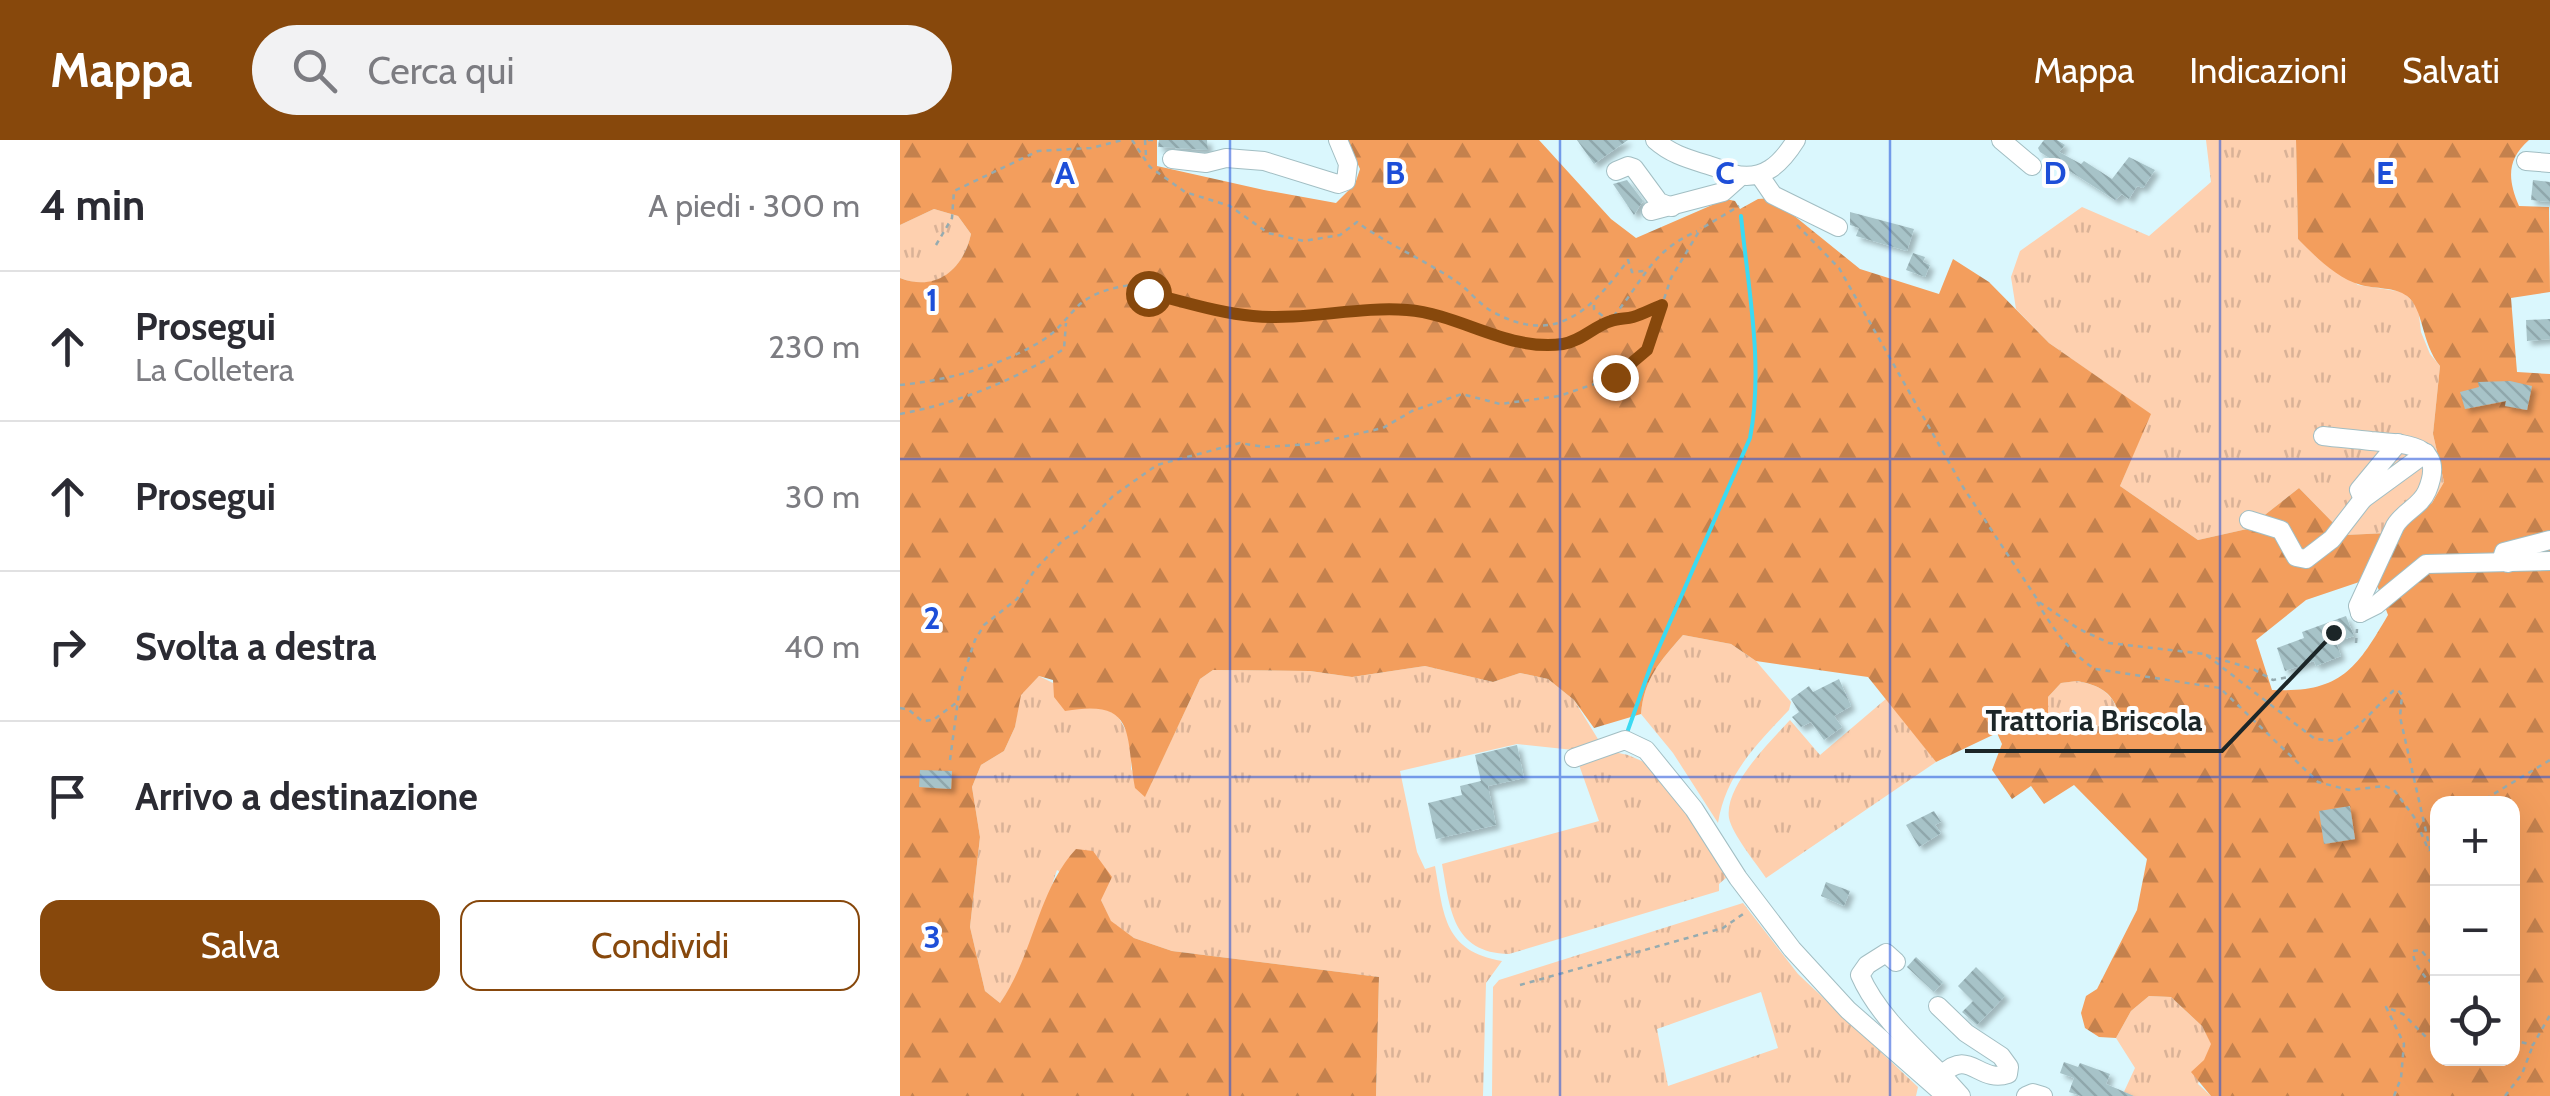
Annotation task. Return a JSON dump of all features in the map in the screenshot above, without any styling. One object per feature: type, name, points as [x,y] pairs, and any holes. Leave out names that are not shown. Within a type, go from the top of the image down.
[{"type":"street","points":[[1172,158],[1264,161],[1338,184],[1346,181],[1349,172],[1338,140]]},
{"type":"street","points":[[1655,140],[1672,154],[1744,175],[1838,228]]},
{"type":"street","points":[[2001,140],[2032,166]]},
{"type":"street","points":[[1651,211],[1722,192],[1744,175],[1772,170],[1799,142]]},
{"type":"street","points":[[2526,161],[2550,163]]},
{"type":"street","points":[[1616,171],[1634,168],[1660,202],[1672,207]]},
{"type":"street","points":[[2323,436],[2410,444],[2426,453],[2432,474],[2426,495],[2402,513],[2395,526],[2358,606],[2360,612],[2376,606],[2426,564],[2550,561]]},
{"type":"street","points":[[2363,499],[2358,490],[2398,443]]},
{"type":"street","points":[[2249,520],[2281,530],[2296,557],[2306,558],[2332,539],[2363,499],[2426,453]]},
{"type":"street","points":[[2508,563],[2502,558],[2504,552],[2550,540]]},
{"type":"street","points":[[1574,758],[1625,740],[1646,750],[1694,809],[1752,906],[1848,1010],[1939,1089],[1961,1096]]},
{"type":"street","points":[[1896,962],[1886,953],[1867,965],[1860,975],[1939,1089]]},
{"type":"street","points":[[1938,1006],[1966,1033],[2002,1056],[2010,1070],[2001,1077],[1965,1063],[1952,1065],[1939,1089]]},
{"type":"street","points":[[2026,1096],[2042,1096]]},
{"type":"path","points":[[936,245],[952,218],[954,191],[958,188],[1038,151],[1091,148],[1123,140]]},
{"type":"path","points":[[1132,140],[1147,158]]},
{"type":"path","points":[[1157,140],[1146,140],[1150,167],[1185,192],[1230,206],[1268,233],[1304,242],[1340,235],[1357,222],[1459,283],[1491,311],[1526,326],[1570,320],[1596,301],[1628,260],[1632,272],[1647,272]]},
{"type":"path","points":[[900,385],[995,366],[1042,341],[1066,322],[1080,304],[1108,288],[1136,284],[1148,293],[1252,316],[1322,316],[1403,309],[1428,312],[1514,342],[1566,344],[1609,321],[1664,251],[1738,206]]},
{"type":"path","points":[[1788,216],[1840,268],[1963,487],[2053,628],[2083,662],[2095,670],[2220,688],[2318,782],[2349,790],[2385,786],[2394,790],[2414,817],[2430,853]]},
{"type":"path","points":[[950,760],[957,702],[975,640],[984,625],[1017,599],[1034,572],[1063,540],[1083,528],[1113,496],[1158,465],[1240,443],[1312,444],[1383,428],[1412,411],[1462,394],[1500,404],[1558,396],[1615,377],[1647,350],[1671,278],[1702,228]]},
{"type":"path","points":[[1596,301],[1594,309],[1609,321],[1636,317],[1662,305]]},
{"type":"path","points":[[900,414],[938,407],[1038,366],[1064,349],[1066,322]]},
{"type":"path","points":[[2032,594],[2079,629],[2109,643],[2205,654],[2254,668],[2273,680],[2288,677]]},
{"type":"path","points":[[2205,654],[2315,739],[2337,741],[2398,690],[2402,695],[2400,717],[2406,750],[2430,849]]},
{"type":"path","points":[[900,708],[922,721],[933,720],[957,702]]},
{"type":"path","points":[[2491,796],[2550,760]]},
{"type":"path","points":[[1520,985],[1723,928],[1752,906]]},
{"type":"path","points":[[2430,961],[2421,950],[2413,951],[2412,956],[2430,987]]},
{"type":"path","points":[[2394,1096],[2401,1078],[2404,1044],[2386,1007],[2403,1014],[2430,1038]]},
{"type":"path","points":[[2505,1096],[2522,1074],[2550,1015]]},
{"type":"path","points":[[2520,1042],[2533,1045]]},
{"type":"green space","points":[[900,140],[1157,140],[1157,166],[1336,203],[1355,184],[1360,169],[1347,140],[1539,140],[1611,219],[1636,238],[1726,199],[1735,201],[1740,209],[1758,199],[1772,198],[1860,269],[1939,294],[1953,259],[1989,282],[2049,343],[2151,414],[2120,486],[2198,540],[2247,529],[2299,488],[2345,535],[2388,533],[2432,503],[2444,482],[2433,434],[2440,366],[2429,347],[2417,309],[2407,296],[2343,277],[2298,239],[2296,140],[2529,140],[2516,155],[2511,179],[2519,206],[2549,207],[2550,292],[2511,298],[2517,372],[2550,374],[2550,1096],[2211,1096],[2191,1072],[2204,1060],[2211,1044],[2202,1026],[2171,997],[2149,996],[2131,1011],[2116,1038],[2099,1037],[2085,1028],[2081,1013],[2086,996],[2097,989],[2137,910],[2147,859],[2074,785],[2044,804],[2031,786],[2012,799],[1992,770],[2002,744],[1997,733],[1936,762],[1868,677],[1756,661],[1731,644],[1683,635],[1654,671],[1641,714],[1594,728],[1574,700],[1548,679],[1520,673],[1493,682],[1425,666],[1352,677],[1310,671],[1213,670],[1200,679],[1145,797],[1135,788],[1128,737],[1117,716],[1089,708],[1065,711],[1054,697],[1053,680],[1039,676],[1021,695],[1015,727],[1004,751],[981,765],[972,787],[980,837],[970,927],[985,991],[1000,1003],[1021,965],[1052,884],[1063,866],[1076,849],[1093,851],[1112,877],[1101,900],[1111,921],[1134,938],[1172,951],[1379,977],[1376,1096],[900,1096],[900,278],[925,282],[946,275],[962,258],[971,234],[958,216],[934,209],[900,225]],"holes":[[[2374,577],[2388,615],[2366,650],[2344,674],[2314,687],[2272,690],[2256,640],[2306,600]],[[2077,681],[2106,692],[2117,708],[2108,722],[2076,736],[2061,731],[2048,715],[2048,697],[2061,683]]]},
{"type":"green space","points":[[2206,140],[2296,140],[2298,239],[2358,285],[2403,292],[2418,307],[2421,332],[2440,366],[2433,434],[2444,482],[2432,503],[2388,533],[2345,535],[2299,488],[2247,529],[2198,540],[2120,486],[2150,414],[2049,343],[2016,309],[2011,277],[2020,251],[2082,207],[2149,236],[2211,182]]},
{"type":"green space","points":[[934,209],[958,216],[971,234],[962,258],[955,268],[936,280],[925,283],[900,278],[900,225]]},
{"type":"green space","points":[[1683,635],[1731,644],[1756,661],[1791,702],[1789,710],[1735,775],[1718,823],[1673,753],[1641,714],[1654,671]]},
{"type":"green space","points":[[1425,666],[1493,682],[1520,673],[1548,679],[1574,700],[1601,744],[1583,751],[1517,744],[1400,771],[1417,852],[1425,869],[1435,866],[1450,928],[1468,949],[1502,961],[1486,983],[1483,1096],[1376,1096],[1379,977],[1172,951],[1134,938],[1111,922],[1101,900],[1057,870],[1033,939],[1010,988],[1000,1003],[985,991],[970,927],[980,837],[972,787],[981,765],[1004,751],[1015,727],[1020,695],[1039,676],[1117,715],[1132,741],[1131,769],[1145,796],[1200,679],[1213,670],[1310,671],[1352,677]]},
{"type":"green space","points":[[2076,681],[2101,689],[2117,709],[2108,722],[2076,736],[2061,731],[2047,715],[2048,697],[2061,683]]},
{"type":"green space","points":[[1887,698],[1936,762],[1766,878],[1739,840],[1729,818],[1729,805],[1741,778],[1790,720],[1820,755]]},
{"type":"green space","points":[[1609,751],[1653,766],[1728,870],[1719,891],[1509,954],[1476,946],[1457,925],[1442,864],[1599,821],[1578,762]]},
{"type":"green space","points":[[1743,903],[1798,974],[1918,1087],[1916,1096],[1492,1096],[1493,987],[1499,980]],"holes":[[[1761,992],[1778,1048],[1668,1086],[1657,1029]]]},
{"type":"green space","points":[[2149,996],[2171,997],[2202,1026],[2212,1045],[2198,1084],[2211,1096],[2122,1096],[2135,1068],[2116,1038],[2131,1011]]},
{"type":"building","points":[[1159,140],[1207,140],[1208,150],[1158,147]]},
{"type":"building","points":[[1577,140],[1628,140],[1594,164]]},
{"type":"building","points":[[2044,140],[2057,140],[2065,145],[2059,152],[2081,164],[2084,161],[2112,179],[2129,157],[2155,170],[2143,188],[2137,186],[2129,199],[2122,194],[2115,200],[2040,152],[2038,148]]},
{"type":"building","points":[[1627,180],[1643,201],[1634,215],[1613,184]]},
{"type":"building","points":[[2533,180],[2550,182],[2550,202],[2531,200]]},
{"type":"building","points":[[1850,212],[1914,229],[1907,251],[1856,236],[1859,228],[1850,225]]},
{"type":"building","points":[[1913,253],[1925,257],[1923,262],[1930,265],[1925,277],[1906,270]]},
{"type":"building","points":[[2550,319],[2550,339],[2527,341],[2526,320]]},
{"type":"building","points":[[2510,381],[2532,386],[2527,410],[2505,406],[2506,401],[2465,409],[2460,392],[2479,387],[2478,382]]},
{"type":"building","points":[[2346,616],[2354,636],[2336,642],[2341,656],[2316,666],[2314,661],[2285,671],[2277,648],[2304,638],[2302,632]]},
{"type":"building","points":[[1839,679],[1851,706],[1834,716],[1842,727],[1824,740],[1811,722],[1801,727],[1792,717],[1799,712],[1791,699],[1809,686],[1813,692]]},
{"type":"building","points":[[1517,745],[1524,778],[1488,786],[1496,825],[1436,839],[1428,803],[1462,795],[1460,786],[1481,781],[1475,755]]},
{"type":"building","points":[[920,770],[952,771],[951,789],[919,787]]},
{"type":"building","points":[[2350,806],[2355,839],[2324,844],[2319,811]]},
{"type":"building","points":[[1934,811],[1941,822],[1935,825],[1941,833],[1919,847],[1906,825]]},
{"type":"building","points":[[1826,882],[1850,891],[1844,906],[1821,896]]},
{"type":"building","points":[[1916,957],[1943,982],[1934,992],[1907,967]]},
{"type":"building","points":[[1976,967],[2005,996],[1977,1025],[1962,1012],[1973,1001],[1958,986]]},
{"type":"building","points":[[2064,1062],[2078,1067],[2080,1063],[2110,1074],[2106,1084],[2134,1096],[2081,1096],[2069,1092],[2074,1078],[2060,1073]]},
{"type":"waterway","points":[[1628,730],[1650,668],[1750,438],[1755,355],[1741,216]]},
{"type":"place","name":"Trattoria Briscola","points":[[2334,633]]},
{"type":"route","points":[[1148,293],[1252,316],[1322,316],[1403,309],[1428,312],[1514,342],[1547,345],[1566,344],[1609,321],[1636,317],[1662,305],[1647,350],[1615,377]]}]
